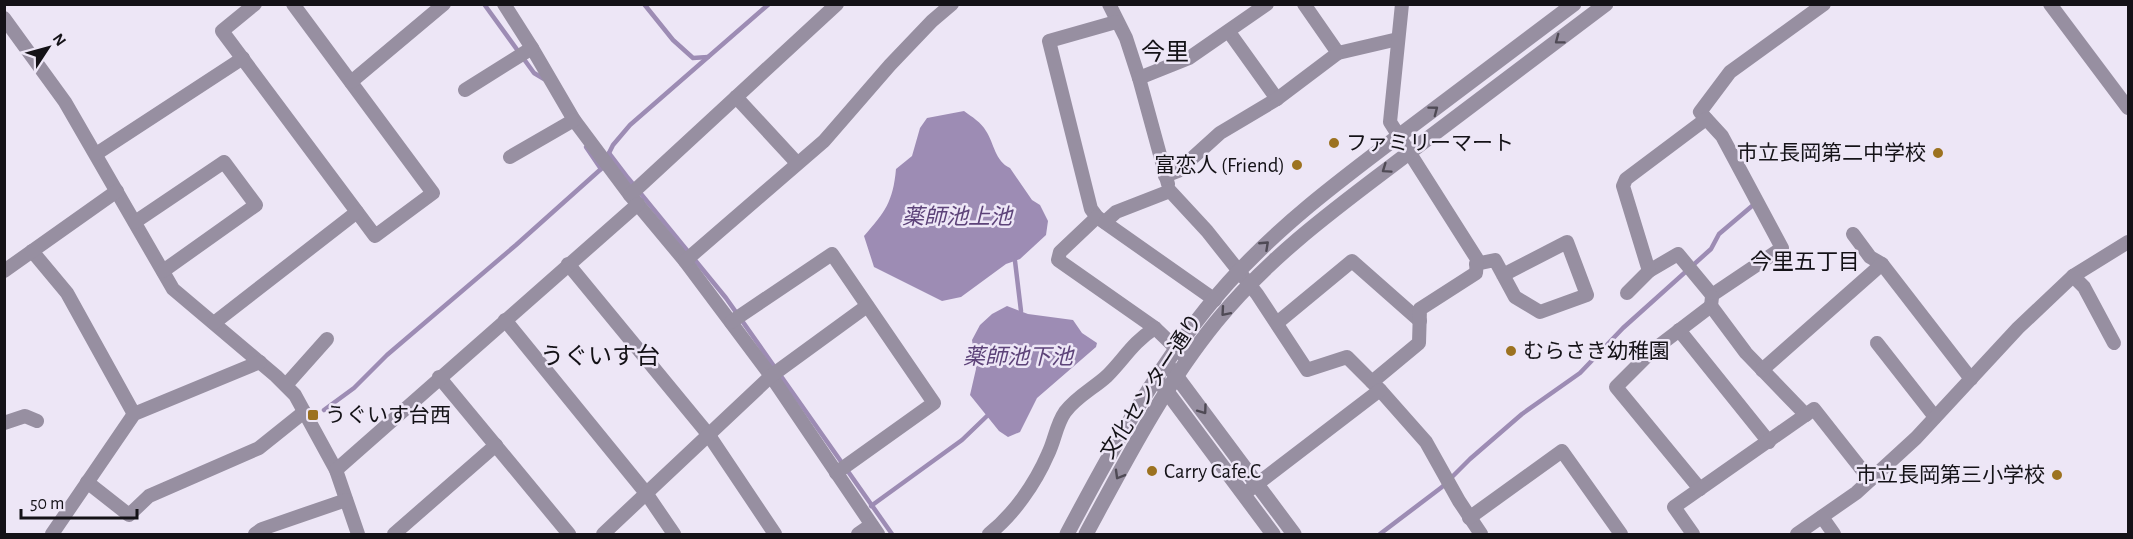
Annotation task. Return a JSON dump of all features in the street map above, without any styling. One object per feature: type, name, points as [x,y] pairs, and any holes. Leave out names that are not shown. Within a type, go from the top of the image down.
[{"type":"street","points":[[255,4],[222,31],[375,236],[433,193],[293,4]]},
{"type":"street","points":[[351,82],[444,4]]},
{"type":"street","points":[[504,4],[574,120],[604,160],[690,256],[776,373],[841,469],[874,530],[858,534]]},
{"type":"street","points":[[336,470],[568,264],[635,194],[837,4]]},
{"type":"street","points":[[690,256],[824,141],[890,65],[932,21],[952,4]]},
{"type":"street","points":[[1109,4],[1126,38],[1170,191],[1257,294],[1307,370],[1347,357],[1376,386],[1426,442],[1469,518],[1481,534]]},
{"type":"street","points":[[1139,78],[1189,58],[1267,4]]},
{"type":"street","points":[[1304,4],[1338,53]]},
{"type":"street","points":[[1243,495],[1376,386],[1419,343],[1420,309],[1476,273],[1477,259],[1390,122],[1402,4]]},
{"type":"street","name":"文化センター通り","points":[[1067,534],[1101,468],[1157,379],[1172,370],[1215,300],[1239,272],[1327,190],[1574,4]]},
{"type":"street","name":"文化センター通り","points":[[1183,355],[1249,285],[1308,229],[1606,4]]},
{"type":"street","points":[[1700,489],[1616,387],[1652,351],[1712,301],[1782,248],[1722,136],[1700,112],[1730,72],[1824,4]]},
{"type":"street","points":[[2050,4],[2128,108]]},
{"type":"street","points":[[4,18],[65,102],[173,289],[296,395],[336,470],[358,534]]},
{"type":"street","points":[[1116,22],[1049,41],[1091,209],[1101,220],[1215,300]]},
{"type":"street","points":[[1229,32],[1277,99]]},
{"type":"street","points":[[1165,176],[1178,171],[1220,133],[1277,99],[1338,53],[1398,39]]},
{"type":"street","points":[[465,90],[532,48]]},
{"type":"street","points":[[96,154],[243,58]]},
{"type":"street","points":[[736,97],[797,163]]},
{"type":"street","points":[[1649,271],[1623,186],[1626,179],[1706,119]]},
{"type":"street","points":[[510,157],[574,120]]},
{"type":"street","points":[[135,222],[224,162],[256,205],[163,272]]},
{"type":"street","points":[[4,271],[117,190]]},
{"type":"street","points":[[1170,191],[1101,220],[1060,252],[1058,260],[1155,328],[1183,355]]},
{"type":"street","points":[[214,323],[357,212]]},
{"type":"street","points":[[1852,234],[1869,257],[1882,264],[1971,379]]},
{"type":"street","points":[[1476,264],[1495,260],[1503,275],[1515,297],[1540,312],[1587,295],[1568,242],[1503,275]]},
{"type":"street","points":[[1797,534],[1856,493],[1870,480],[1935,417],[2018,328],[2073,276],[2128,242]]},
{"type":"street","points":[[33,251],[67,293],[134,414]]},
{"type":"street","points":[[736,319],[832,254],[934,403],[841,469]]},
{"type":"street","points":[[1627,293],[1649,271],[1678,254],[1746,354],[1806,415]]},
{"type":"street","points":[[1277,323],[1352,261],[1420,321]]},
{"type":"street","points":[[568,264],[708,434],[775,534]]},
{"type":"street","points":[[1762,370],[1882,264]]},
{"type":"street","points":[[2073,276],[2084,287],[2114,343]]},
{"type":"street","points":[[603,534],[776,373],[867,306]]},
{"type":"street","points":[[505,320],[646,493],[674,534]]},
{"type":"street","points":[[989,534],[1000,525],[1030,488],[1049,453],[1056,427],[1066,410],[1107,375],[1140,337],[1155,328]]},
{"type":"street","points":[[1679,330],[1769,442]]},
{"type":"street","points":[[286,385],[327,339]]},
{"type":"street","points":[[1877,343],[1935,417]]},
{"type":"street","points":[[52,534],[134,414],[260,362]]},
{"type":"street","points":[[1172,370],[1294,534]]},
{"type":"street","name":"文化センター通り","points":[[1086,534],[1168,391],[1172,370]]},
{"type":"street","points":[[439,378],[569,534]]},
{"type":"street","points":[[1157,379],[1273,534]]},
{"type":"street","points":[[1693,534],[1674,507],[1814,409],[1870,480]]},
{"type":"street","points":[[87,482],[129,515],[149,496],[259,448],[304,412]]},
{"type":"street","points":[[4,423],[25,416],[37,421]]},
{"type":"street","points":[[394,534],[496,446]]},
{"type":"street","points":[[1469,518],[1562,452],[1618,530],[1602,534]]},
{"type":"street","points":[[255,534],[346,500]]},
{"type":"street","points":[[1822,517],[1834,534]]},
{"type":"water","name":"薬師池上池","points":[[964,111],[984,128],[1001,161],[1010,168],[1032,200],[1040,205],[1048,221],[1046,235],[1020,259],[1006,264],[961,297],[942,301],[874,267],[864,236],[887,206],[893,190],[896,169],[912,156],[920,128],[927,118]]},
{"type":"water","name":"薬師池下池","points":[[1007,306],[1028,314],[1073,320],[1082,333],[1097,343],[1096,347],[1037,398],[1020,432],[1008,437],[999,431],[970,395],[976,369],[972,340],[980,325],[992,314]]},
{"type":"waterway","points":[[484,4],[534,73],[544,79]]},
{"type":"waterway","points":[[644,4],[673,40],[693,58],[708,57]]},
{"type":"waterway","points":[[324,410],[354,388],[387,355],[601,169],[613,145],[630,125],[769,4]]},
{"type":"waterway","points":[[586,147],[601,169]]},
{"type":"waterway","points":[[609,153],[726,298],[892,534]]},
{"type":"waterway","points":[[1380,534],[1442,487],[1470,459],[1522,414],[1580,373],[1623,328],[1711,249],[1719,234],[1752,206]]},
{"type":"waterway","points":[[1015,261],[1021,311]]},
{"type":"waterway","points":[[871,506],[962,440],[987,416]]},
{"type":"place","name":"ファミリーマート","points":[[1334,143]]},
{"type":"place","name":"市立長岡第二中学校","points":[[1938,153]]},
{"type":"place","name":"富恋人 (Friend)","points":[[1297,165]]},
{"type":"place","name":"むらさき幼稚園","points":[[1511,351]]},
{"type":"place","name":"うぐいす台西","points":[[313,415]]},
{"type":"place","name":"Carry Cafe.C","points":[[1152,471]]},
{"type":"place","name":"市立長岡第三小学校","points":[[2057,475]]},
{"type":"district","name":"今里","points":[[1165,52]]},
{"type":"district","name":"今里五丁目","points":[[1805,261]]},
{"type":"district","name":"うぐいす台","points":[[600,356]]}]
